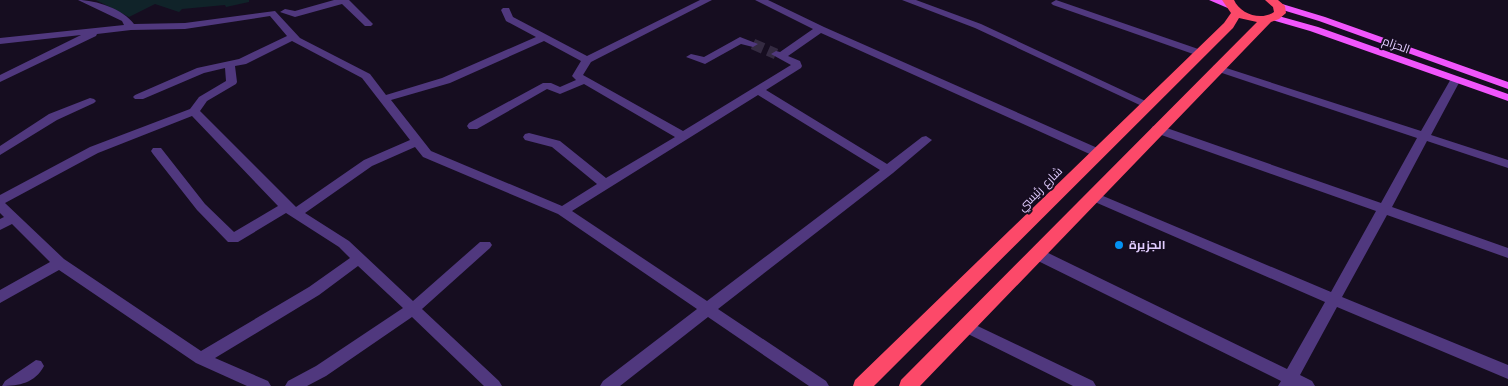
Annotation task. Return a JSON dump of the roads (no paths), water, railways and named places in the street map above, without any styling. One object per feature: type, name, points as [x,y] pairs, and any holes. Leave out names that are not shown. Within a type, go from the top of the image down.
[{"type":"highway","name":"شارع رئيسي","points":[[862,386],[1229,25],[1232,6]]},
{"type":"highway","points":[[1232,6],[1252,18],[1275,8]]},
{"type":"highway","points":[[908,386],[1275,8]]},
{"type":"main road","points":[[1214,0],[1232,6]]},
{"type":"main road","points":[[1275,8],[1331,22],[1508,86]]},
{"type":"main road","name":"الحزام","points":[[1275,8],[1314,29],[1508,98]]},
{"type":"street","points":[[83,0],[125,19],[131,27]]},
{"type":"street","points":[[280,14],[290,5],[288,0]]},
{"type":"street","points":[[0,42],[131,27],[185,26],[272,13],[295,14],[344,0],[368,24]]},
{"type":"street","points":[[684,136],[577,76],[587,60],[707,0]]},
{"type":"street","points":[[760,0],[820,29],[1098,153]]},
{"type":"street","points":[[907,0],[978,26],[1148,105]]},
{"type":"street","points":[[1056,3],[1200,53]]},
{"type":"street","points":[[506,10],[509,18],[587,60]]},
{"type":"street","points":[[280,14],[293,36],[366,76],[383,100],[428,154],[563,211],[821,386]]},
{"type":"street","points":[[563,211],[760,91],[797,66],[796,63],[779,55],[820,29]]},
{"type":"street","points":[[0,79],[102,30]]},
{"type":"street","points":[[139,97],[201,70],[230,66],[293,36]]},
{"type":"street","points":[[383,100],[414,92],[463,75],[545,37]]},
{"type":"street","points":[[691,57],[706,61],[740,40],[753,44]]},
{"type":"street","points":[[0,200],[94,150],[194,111],[203,99],[232,82],[230,66]]},
{"type":"street","points":[[1217,68],[1508,164]]},
{"type":"street","points":[[1288,382],[1456,79]]},
{"type":"street","points":[[473,126],[547,85],[560,91],[583,81]]},
{"type":"street","points":[[760,91],[889,170]]},
{"type":"street","points":[[0,150],[54,118],[90,101]]},
{"type":"street","points":[[194,111],[290,211],[344,244],[494,386]]},
{"type":"street","points":[[1158,129],[1508,253]]},
{"type":"street","points":[[529,137],[561,146],[605,184]]},
{"type":"street","points":[[608,386],[926,140]]},
{"type":"street","points":[[158,151],[200,207],[233,238],[290,211],[368,163],[417,142]]},
{"type":"street","points":[[1092,196],[1508,372]]},
{"type":"street","points":[[0,206],[14,217],[59,263],[201,359],[263,386]]},
{"type":"street","points":[[0,225],[14,217]]},
{"type":"street","points":[[293,386],[321,371],[413,309],[485,245]]},
{"type":"street","points":[[1037,254],[1288,382],[1307,386]]},
{"type":"street","points":[[201,359],[314,291],[359,258]]},
{"type":"street","points":[[0,297],[59,263]]},
{"type":"street","points":[[965,326],[1088,386]]},
{"type":"street","points":[[10,386],[36,366]]},
{"type":"tunnel","points":[[753,44],[776,54]]},
{"type":"place","name":"الجزيرة","points":[[1119,245]]}]
